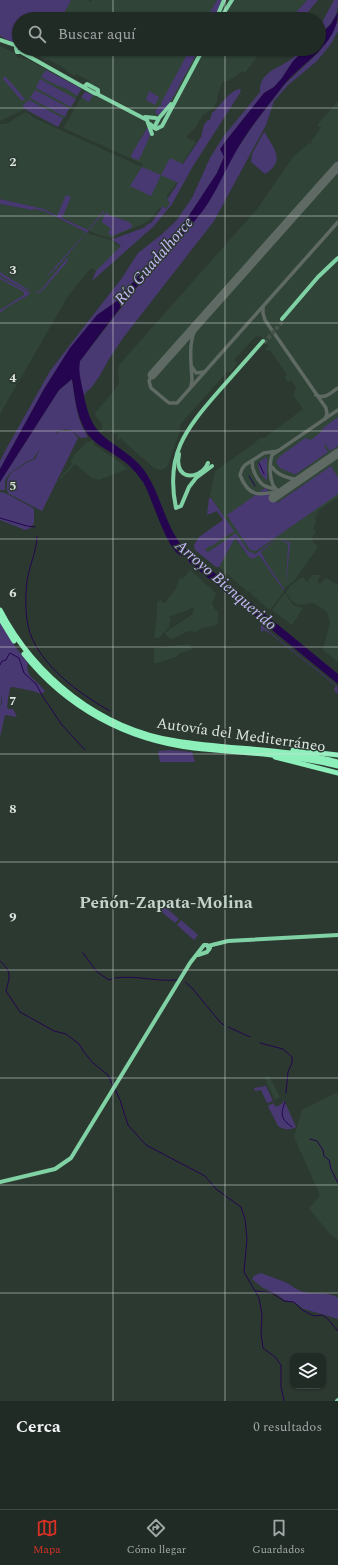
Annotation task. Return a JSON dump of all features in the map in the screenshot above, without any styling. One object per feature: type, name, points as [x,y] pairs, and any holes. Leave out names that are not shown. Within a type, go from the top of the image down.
[{"type":"highway","name":"Autovía del Mediterráneo","points":[[0,610],[32,662]]},
{"type":"highway","name":"Autovía del Mediterráneo","points":[[0,618],[16,645],[32,662],[55,682],[74,698],[93,710],[130,728],[174,741],[295,757],[338,766]]},
{"type":"highway","name":"Autovía del Mediterráneo","points":[[245,750],[296,753],[338,762]]},
{"type":"highway","points":[[245,750],[308,750],[338,755]]},
{"type":"highway","points":[[245,750],[290,760],[338,774]]},
{"type":"main road","points":[[219,12],[224,0]]},
{"type":"main road","points":[[224,12],[232,0]]},
{"type":"main road","points":[[0,41],[12,45]]},
{"type":"main road","points":[[32,56],[85,86],[87,84],[98,93],[146,119],[152,126],[158,129],[162,126],[198,56]]},
{"type":"main road","points":[[152,134],[152,121],[158,118],[169,108],[198,56]]},
{"type":"main road","points":[[98,93],[147,118],[158,118],[162,121],[162,126]]},
{"type":"main road","points":[[338,258],[318,277],[282,320],[338,261]]},
{"type":"main road","points":[[263,342],[195,423],[185,438],[179,454],[175,478],[177,507],[173,488],[173,474],[176,455],[183,438],[197,417],[263,342]]},
{"type":"main road","points":[[177,507],[183,504],[186,491],[210,464],[198,474],[188,476],[179,468],[179,454]]},
{"type":"main road","points":[[0,1182],[55,1169],[68,1162],[75,1154],[184,973],[196,955],[203,950],[204,945],[209,947],[228,941],[338,935]]},
{"type":"shaded area","points":[[0,0],[71,0],[65,12],[12,12],[12,42],[0,36]]},
{"type":"shaded area","points":[[71,0],[88,0],[91,2],[92,0],[307,0],[296,12],[65,12]]},
{"type":"shaded area","points":[[217,0],[222,0],[218,12],[210,12]]},
{"type":"shaded area","points":[[307,0],[318,0],[308,12],[296,12]]},
{"type":"shaded area","points":[[334,0],[338,0],[337,12],[326,28],[326,15]]},
{"type":"shaded area","points":[[338,21],[338,31],[326,50],[326,40]]},
{"type":"shaded area","points":[[0,46],[12,52],[12,56],[27,59],[80,88],[81,90],[58,127],[25,109],[0,121]]},
{"type":"shaded area","points":[[39,56],[258,56],[245,73],[243,71],[228,81],[223,81],[217,101],[213,108],[202,116],[196,127],[186,137],[196,142],[183,162],[178,181],[167,196],[167,200],[170,203],[166,209],[163,206],[147,222],[110,238],[94,233],[44,209],[0,199],[0,124],[6,124],[26,112],[32,117],[142,167],[143,164],[63,128],[85,92],[97,97],[101,90],[90,84],[90,81],[76,74],[75,76],[48,59],[47,61]]},
{"type":"shaded area","points":[[186,56],[195,56],[167,108],[159,115],[156,114],[155,111],[160,105],[162,106],[161,103]]},
{"type":"shaded area","points":[[294,56],[298,56],[274,87],[264,93],[225,142],[224,157],[217,173],[186,220],[117,301],[97,315],[70,348],[44,389],[0,469],[0,461],[5,451],[50,371],[122,278],[138,253],[176,221],[192,198],[210,158],[223,137],[260,92],[261,85],[266,75]]},
{"type":"shaded area","points":[[315,56],[321,56],[288,85],[274,101],[266,125],[214,221],[123,338],[99,377],[84,396],[78,370],[80,361],[220,181],[234,154],[254,124],[285,84]]},
{"type":"shaded area","points":[[46,70],[80,88],[81,90],[77,96],[67,89],[41,77]]},
{"type":"shaded area","points":[[5,76],[25,99],[22,101],[4,80],[2,81]]},
{"type":"shaded area","points":[[40,79],[76,99],[71,107],[36,88]]},
{"type":"shaded area","points":[[239,89],[241,90],[193,166],[172,204],[154,226],[92,281],[96,271],[121,246],[110,238],[113,239],[146,227],[145,226],[152,222],[163,206],[166,209],[170,203],[167,200],[178,183],[161,175],[170,158],[183,164],[201,137],[204,125],[208,120],[210,120],[212,113],[231,93]]},
{"type":"shaded area","points":[[35,90],[69,108],[65,117],[30,98]]},
{"type":"shaded area","points":[[149,91],[159,97],[155,105],[146,100]]},
{"type":"shaded area","points":[[85,92],[93,95],[89,102],[81,97]]},
{"type":"shaded area","points":[[29,100],[63,118],[58,127],[23,108],[23,105]]},
{"type":"shaded area","points":[[338,101],[338,497],[306,519],[319,511],[315,518],[316,522],[313,529],[316,531],[312,538],[313,542],[318,547],[294,581],[284,589],[261,552],[276,539],[251,556],[235,534],[202,556],[197,540],[226,520],[210,496],[215,471],[260,438],[264,438],[303,409],[293,395],[296,387],[291,380],[288,382],[284,377],[287,375],[270,350],[268,351],[265,349],[269,347],[261,336],[255,337],[234,360],[238,363],[230,373],[228,371],[184,420],[180,426],[180,431],[166,468],[160,470],[154,468],[120,438],[118,440],[116,438],[118,436],[109,430],[104,430],[93,444],[128,469],[99,480],[92,478],[75,464],[61,479],[60,478],[72,464],[71,461],[74,455],[88,441],[90,442],[102,428],[102,424],[95,415],[116,388],[119,381],[119,365],[257,209],[293,157],[309,143],[312,143],[311,141],[321,128],[317,125]]},
{"type":"shaded area","points":[[149,125],[150,136],[139,160],[132,158],[131,155]]},
{"type":"shaded area","points":[[264,132],[275,150],[277,158],[274,166],[265,174],[251,162],[252,154]]},
{"type":"shaded area","points":[[142,167],[161,175],[151,196],[130,186]]},
{"type":"shaded area","points":[[66,195],[71,197],[62,218],[88,230],[103,211],[104,212],[84,236],[86,232],[44,211],[0,204],[0,199],[44,209],[57,216]]},
{"type":"shaded area","points":[[0,204],[43,211],[90,234],[111,240],[120,247],[96,271],[91,268],[68,296],[0,414]]},
{"type":"shaded area","points":[[106,212],[109,215],[129,222],[132,225],[131,228],[112,236],[108,233],[111,229],[102,222]]},
{"type":"shaded area","points":[[83,236],[56,268],[45,278]]},
{"type":"shaded area","points":[[68,257],[67,262],[42,291],[37,292],[41,290]]},
{"type":"shaded area","points":[[0,272],[31,291],[0,275]]},
{"type":"shaded area","points":[[0,277],[30,293],[0,313],[0,310],[24,295],[24,292],[0,279]]},
{"type":"shaded area","points":[[72,379],[78,416],[88,437],[81,438],[71,430],[66,429],[58,431],[55,435],[60,431],[72,431],[78,438],[42,511],[9,494],[7,491],[7,481],[10,474],[26,463],[35,459],[40,449],[33,459],[26,462],[9,474],[5,481],[5,490],[0,490],[0,482],[59,390]]},
{"type":"shaded area","points":[[338,417],[338,446],[330,451],[325,444],[324,445],[328,452],[296,474],[280,468],[276,462],[279,457],[305,438],[311,440],[321,432],[323,428]]},
{"type":"shaded area","points":[[267,457],[267,481],[260,473],[258,466],[260,461]]},
{"type":"shaded area","points":[[331,466],[338,478],[338,494],[256,551],[250,550],[227,515],[267,487],[268,493],[277,503]]},
{"type":"shaded area","points":[[0,492],[5,493],[33,508],[34,523],[29,529],[25,530],[0,520]]},
{"type":"shaded area","points":[[209,498],[211,498],[234,531],[205,550],[208,552],[236,533],[248,551],[255,554],[278,538],[261,552],[284,591],[259,555],[253,559],[249,557],[235,538],[219,567],[216,567],[195,550],[194,545],[199,537],[223,520],[217,511],[207,515]]},
{"type":"shaded area","points":[[234,538],[249,557],[259,555],[284,591],[271,609],[268,609],[250,593],[252,591],[248,592],[219,567]]},
{"type":"shaded area","points":[[278,538],[290,543],[286,587],[288,544]]},
{"type":"shaded area","points":[[190,570],[216,593],[212,603],[218,612],[217,625],[202,628],[196,632],[188,631],[173,639],[169,638],[165,634],[166,632],[193,614],[194,608],[192,607],[188,610],[165,618],[171,617],[169,627],[159,638],[154,638],[157,603],[159,600],[162,601],[162,603],[166,602],[175,590],[180,577],[183,579]]},
{"type":"shaded area","points":[[313,575],[321,575],[317,581],[320,584],[326,578],[338,585],[338,662],[323,650],[330,622],[327,612],[314,603],[298,605],[291,600],[286,592],[290,586],[298,580],[303,577],[307,582]]},
{"type":"shaded area","points":[[285,593],[293,605],[303,608],[292,625],[272,610]]},
{"type":"shaded area","points":[[0,621],[14,645],[28,663],[28,672],[45,691],[41,694],[13,687],[10,688],[7,706],[8,709],[13,709],[17,717],[5,715],[0,737],[0,705],[2,704],[2,692],[0,704]]},
{"type":"shaded area","points":[[261,625],[337,686],[338,694],[334,690],[336,686],[271,634],[264,630],[261,632]]},
{"type":"shaded area","points":[[190,644],[191,650],[178,654],[178,656],[154,663],[154,648]]},
{"type":"shaded area","points":[[170,750],[192,752],[195,762],[160,762],[158,751]]},
{"type":"shaded area","points":[[157,900],[179,919],[175,923],[153,905]]},
{"type":"shaded area","points":[[181,920],[198,935],[194,940],[177,925]]},
{"type":"shaded area","points":[[269,1076],[280,1097],[275,1100],[264,1077]]},
{"type":"shaded area","points":[[266,1086],[273,1101],[267,1103],[261,1090],[255,1091],[254,1088]]},
{"type":"shaded area","points":[[338,1092],[338,1240],[330,1234],[309,1209],[320,1195],[294,1137],[302,1110]]},
{"type":"shaded area","points":[[284,1100],[296,1127],[294,1128],[285,1129],[278,1126],[268,1106],[273,1103],[276,1107],[283,1103]]},
{"type":"shaded area","points":[[260,1273],[285,1282],[303,1292],[329,1294],[338,1298],[338,1319],[304,1309],[296,1303],[284,1300],[278,1295],[263,1288],[252,1279]]},
{"type":"water","points":[[338,12],[336,24],[332,34],[326,43],[326,29],[331,24]]},
{"type":"water","points":[[298,56],[314,56],[283,86],[263,111],[239,146],[213,196],[203,211],[156,263],[127,299],[80,361],[79,369],[89,415],[94,426],[102,435],[126,452],[142,467],[156,491],[171,529],[182,546],[338,674],[338,684],[190,563],[188,560],[189,555],[185,557],[180,555],[175,550],[165,533],[143,482],[128,464],[89,437],[78,413],[72,379],[59,390],[0,482],[0,469],[44,389],[70,348],[97,315],[117,301],[186,220],[217,173],[224,157],[220,149],[264,93],[274,87],[282,78],[293,61]]},
{"type":"waterway","points":[[259,463],[264,474]]},
{"type":"waterway","points":[[249,476],[255,486]]},
{"type":"waterway","points":[[0,518],[35,527]]},
{"type":"waterway","points":[[37,536],[36,547],[26,587],[26,614],[28,627],[35,645],[52,668],[63,678],[87,697],[110,711]]},
{"type":"waterway","points":[[0,665],[2,661],[6,660],[10,653],[19,658],[24,673],[36,684],[62,725],[85,750]]},
{"type":"waterway","points":[[83,953],[97,972],[109,980],[112,979]]},
{"type":"waterway","points":[[0,961],[7,968],[9,974],[6,991],[20,1012],[54,1031],[66,1034],[79,1044],[93,1063],[108,1075],[113,1086]]},
{"type":"waterway","points":[[115,978],[131,977],[177,980]]},
{"type":"waterway","points":[[185,982],[224,1025]]},
{"type":"waterway","points":[[228,1027],[250,1037]]},
{"type":"waterway","points":[[260,1043],[283,1049],[292,1057],[292,1063],[288,1072],[286,1093]]},
{"type":"waterway","points":[[115,1089],[128,1125],[146,1145],[205,1176],[216,1189],[241,1207],[245,1219],[247,1239],[244,1272],[259,1298],[262,1315],[261,1334],[263,1348],[275,1357],[281,1365],[281,1387],[284,1401]]},
{"type":"waterway","points":[[285,1102],[282,1110],[282,1116],[292,1127]]},
{"type":"waterway","points":[[310,1139],[317,1141],[323,1150],[324,1156],[329,1160],[331,1169],[338,1183]]},
{"type":"waterway","points":[[256,1291],[272,1293],[284,1301],[294,1302],[302,1310],[314,1316],[322,1315],[327,1318],[338,1331]]},
{"type":"taxiway","points":[[316,190],[338,171]]},
{"type":"taxiway","points":[[152,375],[149,381],[151,388],[169,403],[177,403],[338,222]]},
{"type":"taxiway","points":[[263,307],[265,320],[326,408],[327,414],[325,419]]},
{"type":"taxiway","points":[[191,386],[191,342],[200,321]]},
{"type":"taxiway","points":[[192,367],[196,373],[204,372]]},
{"type":"taxiway","points":[[316,395],[322,397],[338,388]]},
{"type":"taxiway","points":[[277,490],[272,483],[270,474],[272,455],[338,410]]},
{"type":"taxiway","points":[[278,451],[264,453],[245,465],[240,475],[248,489],[258,494],[285,490]]},
{"type":"taxiway","points":[[253,460],[252,463],[257,478],[265,486],[274,489]]},
{"type":"taxiway","points":[[272,467],[284,476],[293,479],[300,479]]},
{"type":"runway","points":[[152,375],[338,166]]},
{"type":"runway","points":[[273,498],[338,453]]},
{"type":"tunnel","points":[[264,343],[283,321]]},
{"type":"district","name":"Peñón-Zapata-Molina","points":[[166,903]]},
{"type":"water label","name":"Río Guadalhorce","points":[[154,261]]},
{"type":"water label","name":"Arroyo Bienquerido","points":[[226,585]]}]
